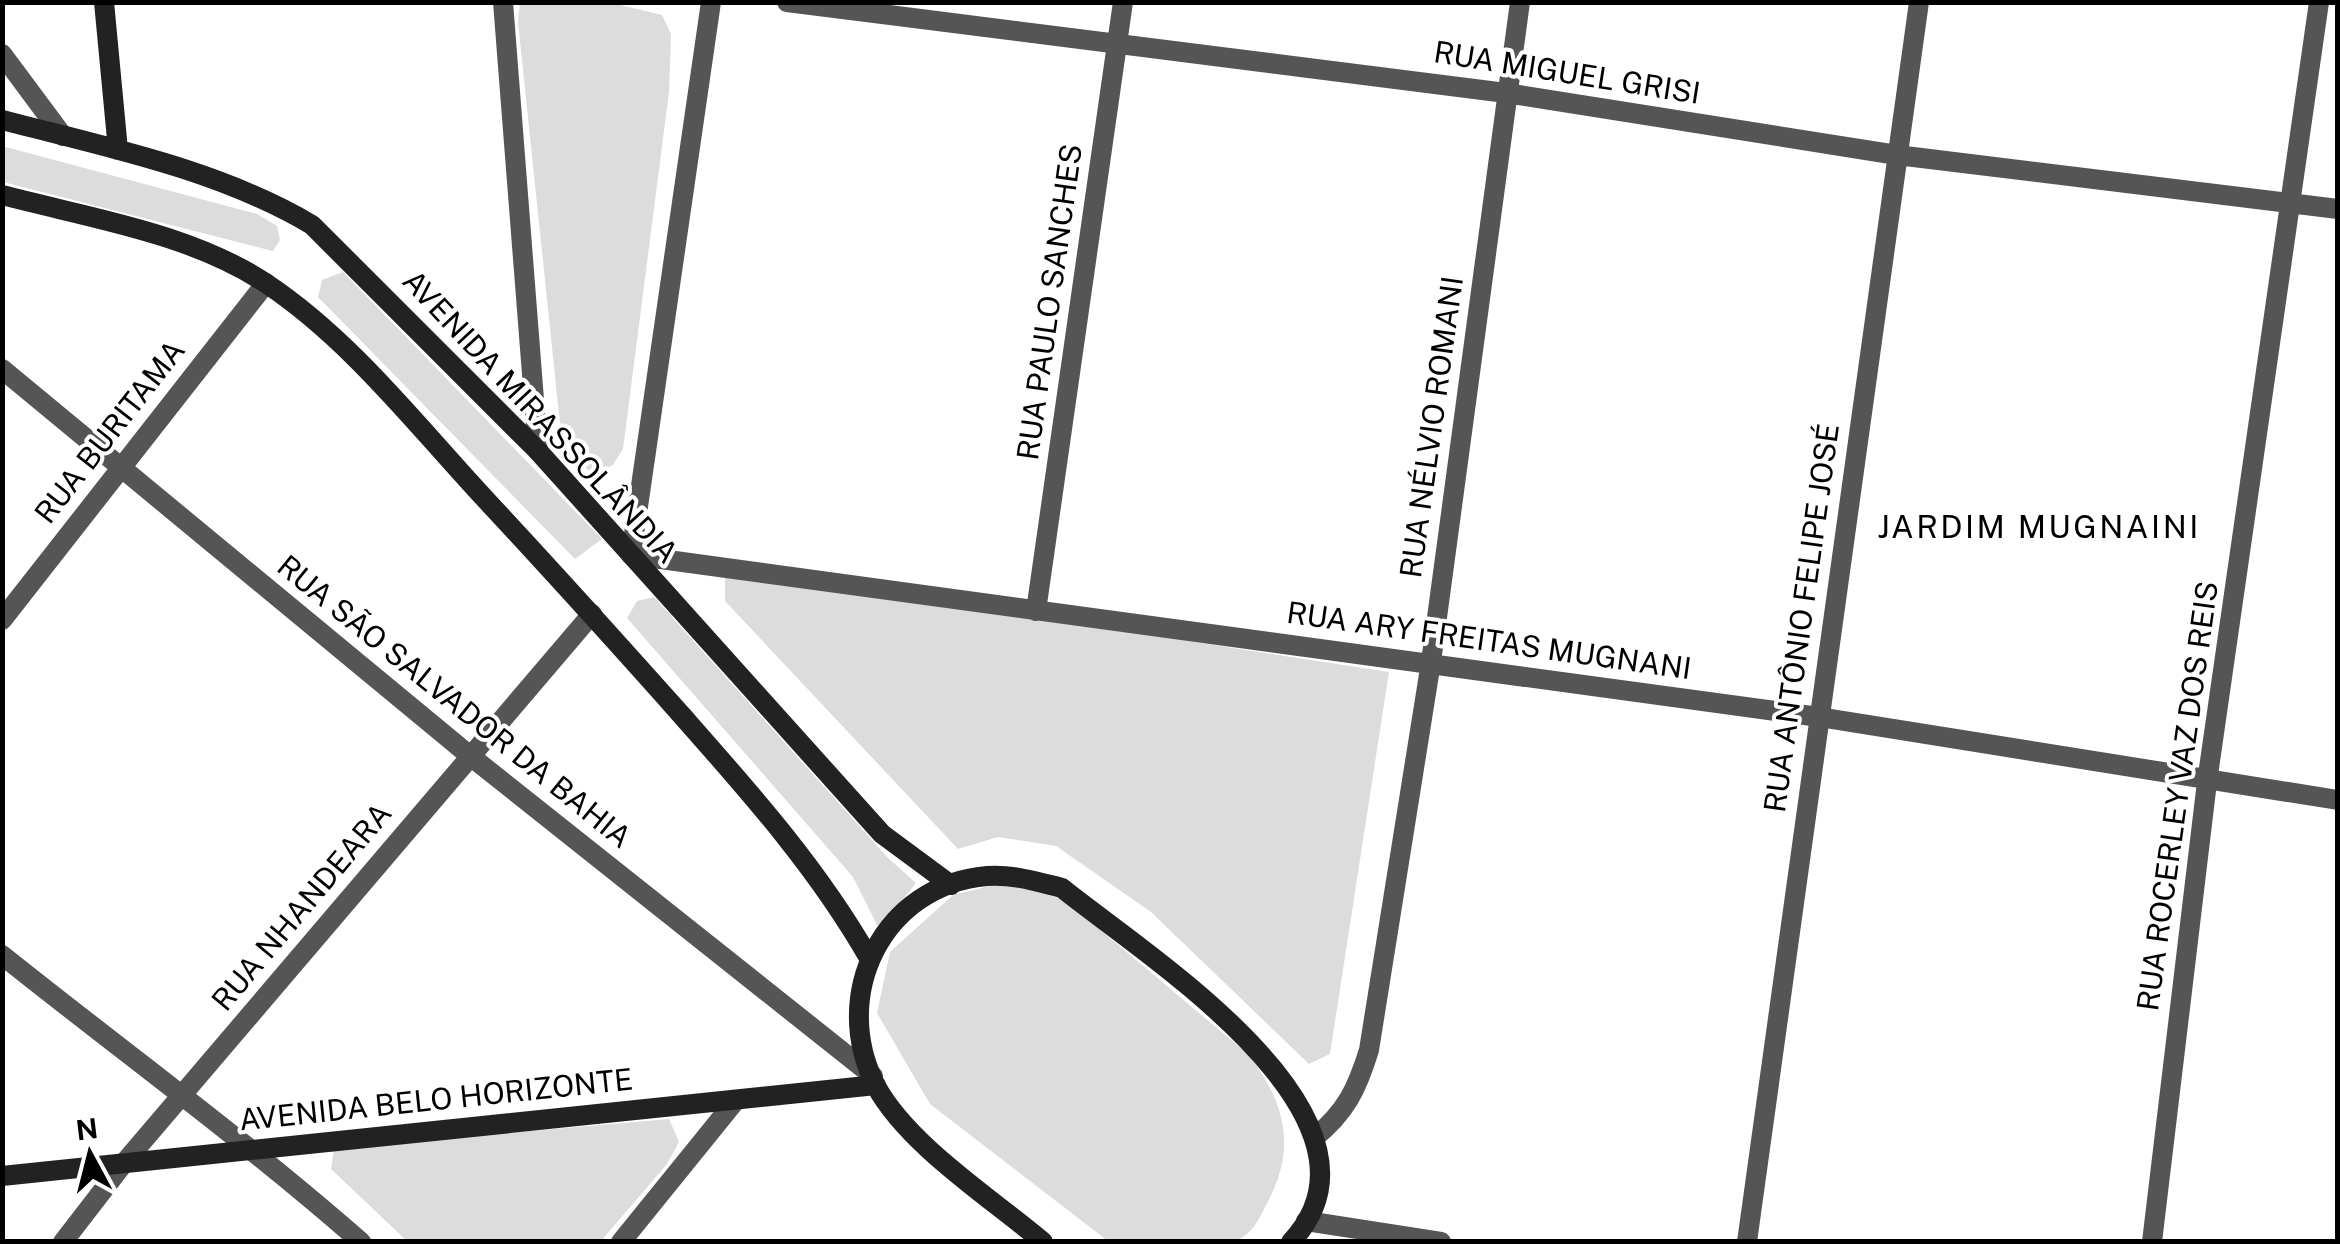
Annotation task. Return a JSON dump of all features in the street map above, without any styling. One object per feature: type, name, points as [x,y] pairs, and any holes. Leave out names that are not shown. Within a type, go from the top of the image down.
[{"type":"main road","points":[[104,2],[118,150]]},
{"type":"main road","name":"AVENIDA MIRASSOLÂNDIA","points":[[2,120],[118,150],[274,202],[312,225],[538,451],[882,834],[951,886]]},
{"type":"main road","points":[[2,195],[210,254],[266,283],[358,362],[592,614],[786,833],[828,889],[870,958]]},
{"type":"main road","points":[[1043,1242],[913,1133],[874,1080],[858,1036],[857,994],[870,958],[893,924],[920,902],[951,886],[986,876],[1025,878],[1062,888],[1252,1041],[1282,1075],[1314,1138],[1316,1195],[1300,1234]]},
{"type":"main road","name":"AVENIDA BELO HORIZONTE","points":[[2,1176],[736,1100],[874,1080]]},
{"type":"street","points":[[502,2],[538,451]]},
{"type":"street","points":[[631,555],[711,2]]},
{"type":"street","name":"RUA MIGUEL GRISI","points":[[787,2],[1506,93],[1897,155],[2338,210]]},
{"type":"street","name":"RUA PAULO SANCHES","points":[[1036,611],[1123,2]]},
{"type":"street","name":"RUA NÉLVIO ROMANI","points":[[1314,1138],[1342,1115],[1358,1087],[1369,1050],[1431,662],[1520,2]]},
{"type":"street","name":"RUA ANTÔNIO FELIPE JOSÉ","points":[[1747,1242],[1920,2]]},
{"type":"street","name":"RUA ROCERLEY VAZ DOS REIS","points":[[2152,1242],[2206,782],[2293,203],[2319,2]]},
{"type":"street","points":[[2,54],[63,136]]},
{"type":"street","name":"RUA BURITAMA","points":[[2,620],[266,283]]},
{"type":"street","name":"RUA SÃO SALVADOR DA BAHIA","points":[[2,369],[469,755],[874,1080]]},
{"type":"street","name":"RUA ARY FREITAS MUGNANI","points":[[631,555],[1431,662],[2338,800]]},
{"type":"street","name":"RUA NHANDEARA","points":[[63,1242],[124,1162],[592,614]]},
{"type":"street","points":[[2,955],[181,1098],[255,1149],[362,1242]]},
{"type":"street","points":[[621,1242],[736,1100]]},
{"type":"street","points":[[1300,1234],[1441,1242]]},
{"type":"shaded area","points":[[520,2],[612,3],[662,15],[671,34],[669,92],[623,449],[612,466],[591,472],[571,457],[560,424],[518,22]]},
{"type":"shaded area","points":[[2,146],[257,214],[277,226],[280,240],[273,251],[3,182]]},
{"type":"shaded area","points":[[343,272],[602,539],[575,559],[318,297],[322,280]]},
{"type":"shaded area","points":[[725,574],[780,578],[1389,672],[1330,1054],[1309,1064],[1151,912],[1056,846],[998,837],[958,849],[725,601]]},
{"type":"shaded area","points":[[654,597],[887,857],[916,883],[879,929],[853,877],[627,618],[637,601]]},
{"type":"shaded area","points":[[1010,881],[1066,901],[1249,1055],[1262,1074],[1279,1110],[1284,1147],[1275,1186],[1257,1223],[1242,1238],[1108,1241],[930,1104],[877,1013],[890,952],[953,895]]},
{"type":"shaded area","points":[[669,1119],[679,1142],[667,1164],[601,1241],[407,1241],[331,1169],[334,1148]]},
{"type":"district","name":"JARDIM MUGNAINI","points":[[2039,527]]}]
